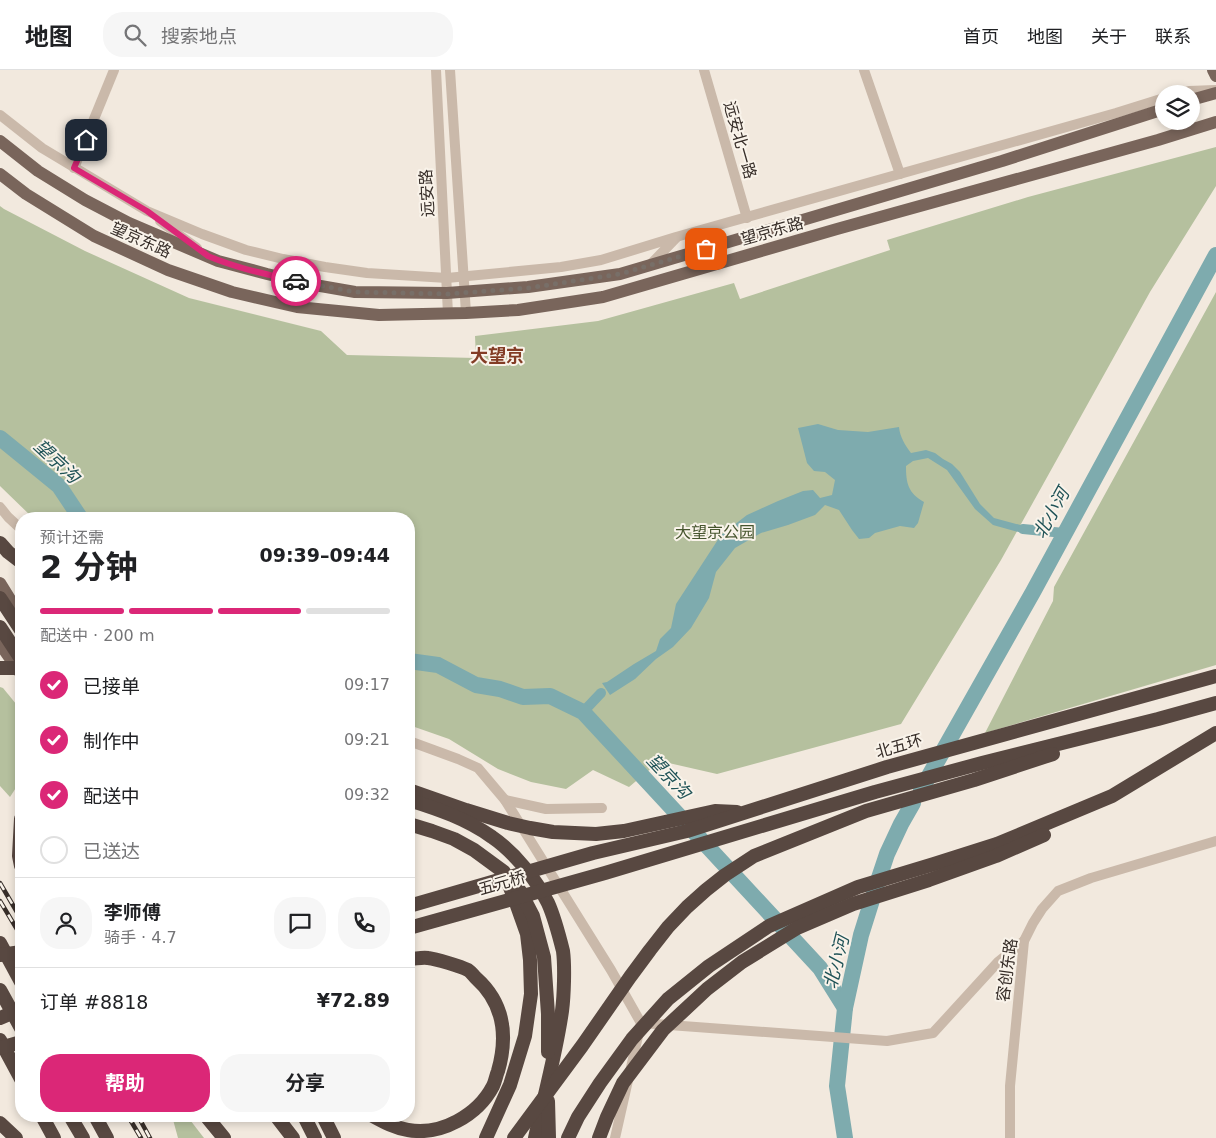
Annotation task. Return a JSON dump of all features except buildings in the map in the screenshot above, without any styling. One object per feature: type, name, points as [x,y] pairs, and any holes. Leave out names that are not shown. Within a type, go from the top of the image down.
[{"type":"highway","points":[[0,544],[15,557]]},
{"type":"highway","points":[[0,598],[15,621]]},
{"type":"highway","points":[[0,627],[15,650]]},
{"type":"highway","points":[[0,668],[15,668]]},
{"type":"highway","name":"北五环","points":[[593,853],[687,831],[719,816],[746,812],[887,767],[1216,676]]},
{"type":"highway","points":[[514,1138],[668,927],[706,890],[754,856],[866,811],[974,780],[1158,719],[1216,703]]},
{"type":"highway","name":"五元桥","points":[[415,926],[699,845],[875,792],[1158,719]]},
{"type":"highway","points":[[599,1138],[623,1083],[663,1030],[707,989],[742,962],[797,928],[853,904],[929,880],[1112,796],[1216,733]]},
{"type":"highway","points":[[415,792],[508,823],[553,832],[596,834],[624,832],[678,820],[719,816]]},
{"type":"highway","points":[[415,802],[444,812],[492,837],[512,854],[536,884],[548,904],[563,952],[562,1010],[535,1138]]},
{"type":"highway","points":[[415,826],[454,839],[474,850],[504,872],[520,892],[533,916],[544,957],[548,1014],[549,1138]]},
{"type":"highway","points":[[568,1138],[578,1117],[632,1039],[668,999],[709,966],[769,926],[858,887],[934,864],[996,850]]},
{"type":"highway","name":"五元桥","points":[[415,904],[593,853]]},
{"type":"highway","points":[[486,1138],[510,1085],[525,1036],[531,994],[527,934],[504,872]]},
{"type":"highway","points":[[0,943],[15,971]]},
{"type":"highway","points":[[0,955],[15,953]]},
{"type":"highway","points":[[383,1122],[408,1130],[434,1130],[458,1121],[478,1107],[494,1086],[502,1056],[504,1030],[497,1005],[483,984],[468,970],[428,958],[415,959]]},
{"type":"highway","points":[[0,990],[15,1017]]},
{"type":"highway","points":[[0,1019],[15,1012]]},
{"type":"highway","points":[[0,1019],[15,1016]]},
{"type":"highway","points":[[0,1040],[15,1068]]},
{"type":"highway","points":[[0,1048],[15,1044]]},
{"type":"highway","points":[[0,1070],[15,1066]]},
{"type":"highway","points":[[45,1122],[54,1138]]},
{"type":"highway","points":[[73,1122],[82,1138]]},
{"type":"highway","points":[[98,1122],[107,1138]]},
{"type":"highway","points":[[211,1122],[224,1138]]},
{"type":"highway","points":[[281,1122],[293,1138]]},
{"type":"highway","points":[[307,1122],[315,1138]]},
{"type":"highway","points":[[326,1122],[335,1138]]},
{"type":"highway","points":[[0,1123],[16,1138]]},
{"type":"main road","points":[[1213,70],[1216,76]]},
{"type":"main road","points":[[1200,97],[1216,92]]},
{"type":"main road","name":"望京东路","points":[[0,141],[38,171],[85,200],[129,223],[218,261],[309,284],[355,292],[447,294],[528,288],[620,274],[1002,161],[1155,112]]},
{"type":"main road","name":"望京东路","points":[[0,174],[26,194],[94,236],[168,270],[232,292],[297,307],[324,310],[379,315],[448,314],[518,310],[603,296],[1216,122]]},
{"type":"main road","points":[[0,583],[15,607]]},
{"type":"main road","points":[[0,644],[15,665]]},
{"type":"main road","points":[[301,1122],[310,1138]]},
{"type":"street","points":[[74,168],[114,70]]},
{"type":"street","name":"远安路","points":[[436,70],[448,314]]},
{"type":"street","name":"远安路","points":[[450,70],[466,313]]},
{"type":"street","name":"远安北一路","points":[[704,70],[747,218]]},
{"type":"street","points":[[864,70],[900,174]]},
{"type":"street","points":[[1200,91],[1216,92]]},
{"type":"street","points":[[147,211],[246,250],[325,267],[367,273],[446,278],[561,267],[601,260],[1155,101]]},
{"type":"street","points":[[0,115],[42,148],[147,211],[208,256]]},
{"type":"street","points":[[979,152],[1002,161]]},
{"type":"street","points":[[650,265],[676,237]]},
{"type":"street","points":[[0,507],[15,523]]},
{"type":"street","points":[[415,743],[478,768],[505,800],[611,970],[641,1023],[615,1138]]},
{"type":"street","points":[[505,800],[546,809],[602,808]]},
{"type":"street","name":"容创东路","points":[[1010,1138],[1010,1086],[1024,941],[1038,916],[1058,891],[1091,878],[1216,841]]},
{"type":"street","points":[[641,1023],[877,1041],[932,1034],[998,962],[1024,941]]},
{"type":"green space","name":"大望京公园","points":[[1216,147],[1216,186],[1150,292],[1001,560],[901,724],[717,774],[660,761],[629,787],[593,770],[566,789],[531,782],[498,769],[449,739],[415,727],[415,512],[27,512],[0,486],[0,206],[85,251],[189,298],[321,331],[347,355],[476,358],[475,336],[598,321],[734,283],[740,299],[890,250],[887,240],[1028,197]]},
{"type":"green space","points":[[1216,292],[1216,665],[985,733],[1053,601],[1054,587]]},
{"type":"green space","points":[[0,687],[15,703],[15,789],[10,797],[0,786]]},
{"type":"green space","points":[[174,1122],[192,1122],[204,1138],[178,1138]]},
{"type":"water","points":[[818,424],[838,430],[868,432],[899,427],[903,441],[911,453],[926,450],[935,453],[952,464],[960,472],[980,504],[994,518],[1024,526],[1022,533],[993,525],[975,509],[947,470],[928,458],[913,461],[906,466],[907,482],[914,495],[924,502],[918,523],[914,528],[900,526],[875,533],[869,538],[859,539],[839,510],[825,505],[815,515],[761,533],[735,548],[716,572],[709,598],[691,628],[673,647],[656,659],[635,679],[610,695],[602,683],[607,682],[656,651],[660,639],[671,628],[676,604],[721,535],[747,515],[803,491],[813,490],[820,498],[832,495],[835,480],[825,472],[814,471],[807,463],[798,428]]},
{"type":"waterway","name":"北小河","points":[[921,790],[1033,592],[1216,255]]},
{"type":"waterway","name":"望京沟","points":[[0,438],[59,486],[76,512]]},
{"type":"waterway","points":[[1023,529],[1064,533]]},
{"type":"waterway","name":"望京沟","points":[[415,662],[438,665],[476,685],[500,689],[523,697],[550,696],[583,712],[820,968],[845,1008]]},
{"type":"waterway","points":[[583,712],[601,693]]},
{"type":"waterway","name":"北小河","points":[[845,1138],[837,1086],[845,1008],[861,935],[878,881],[887,854],[913,803]]},
{"type":"railway","points":[[0,883],[15,909]]},
{"type":"railway","points":[[0,901],[15,926]]},
{"type":"railway","points":[[132,1122],[141,1138]]},
{"type":"railway","points":[[141,1122],[150,1138]]},
{"type":"way so far","points":[[296,281],[355,292],[447,294],[528,288],[620,274],[706,249]]},
{"type":"district","name":"大望京","points":[[497,355]]},
{"type":"route","points":[[86,140],[74,168],[147,211],[208,256],[218,261],[296,281]]}]
